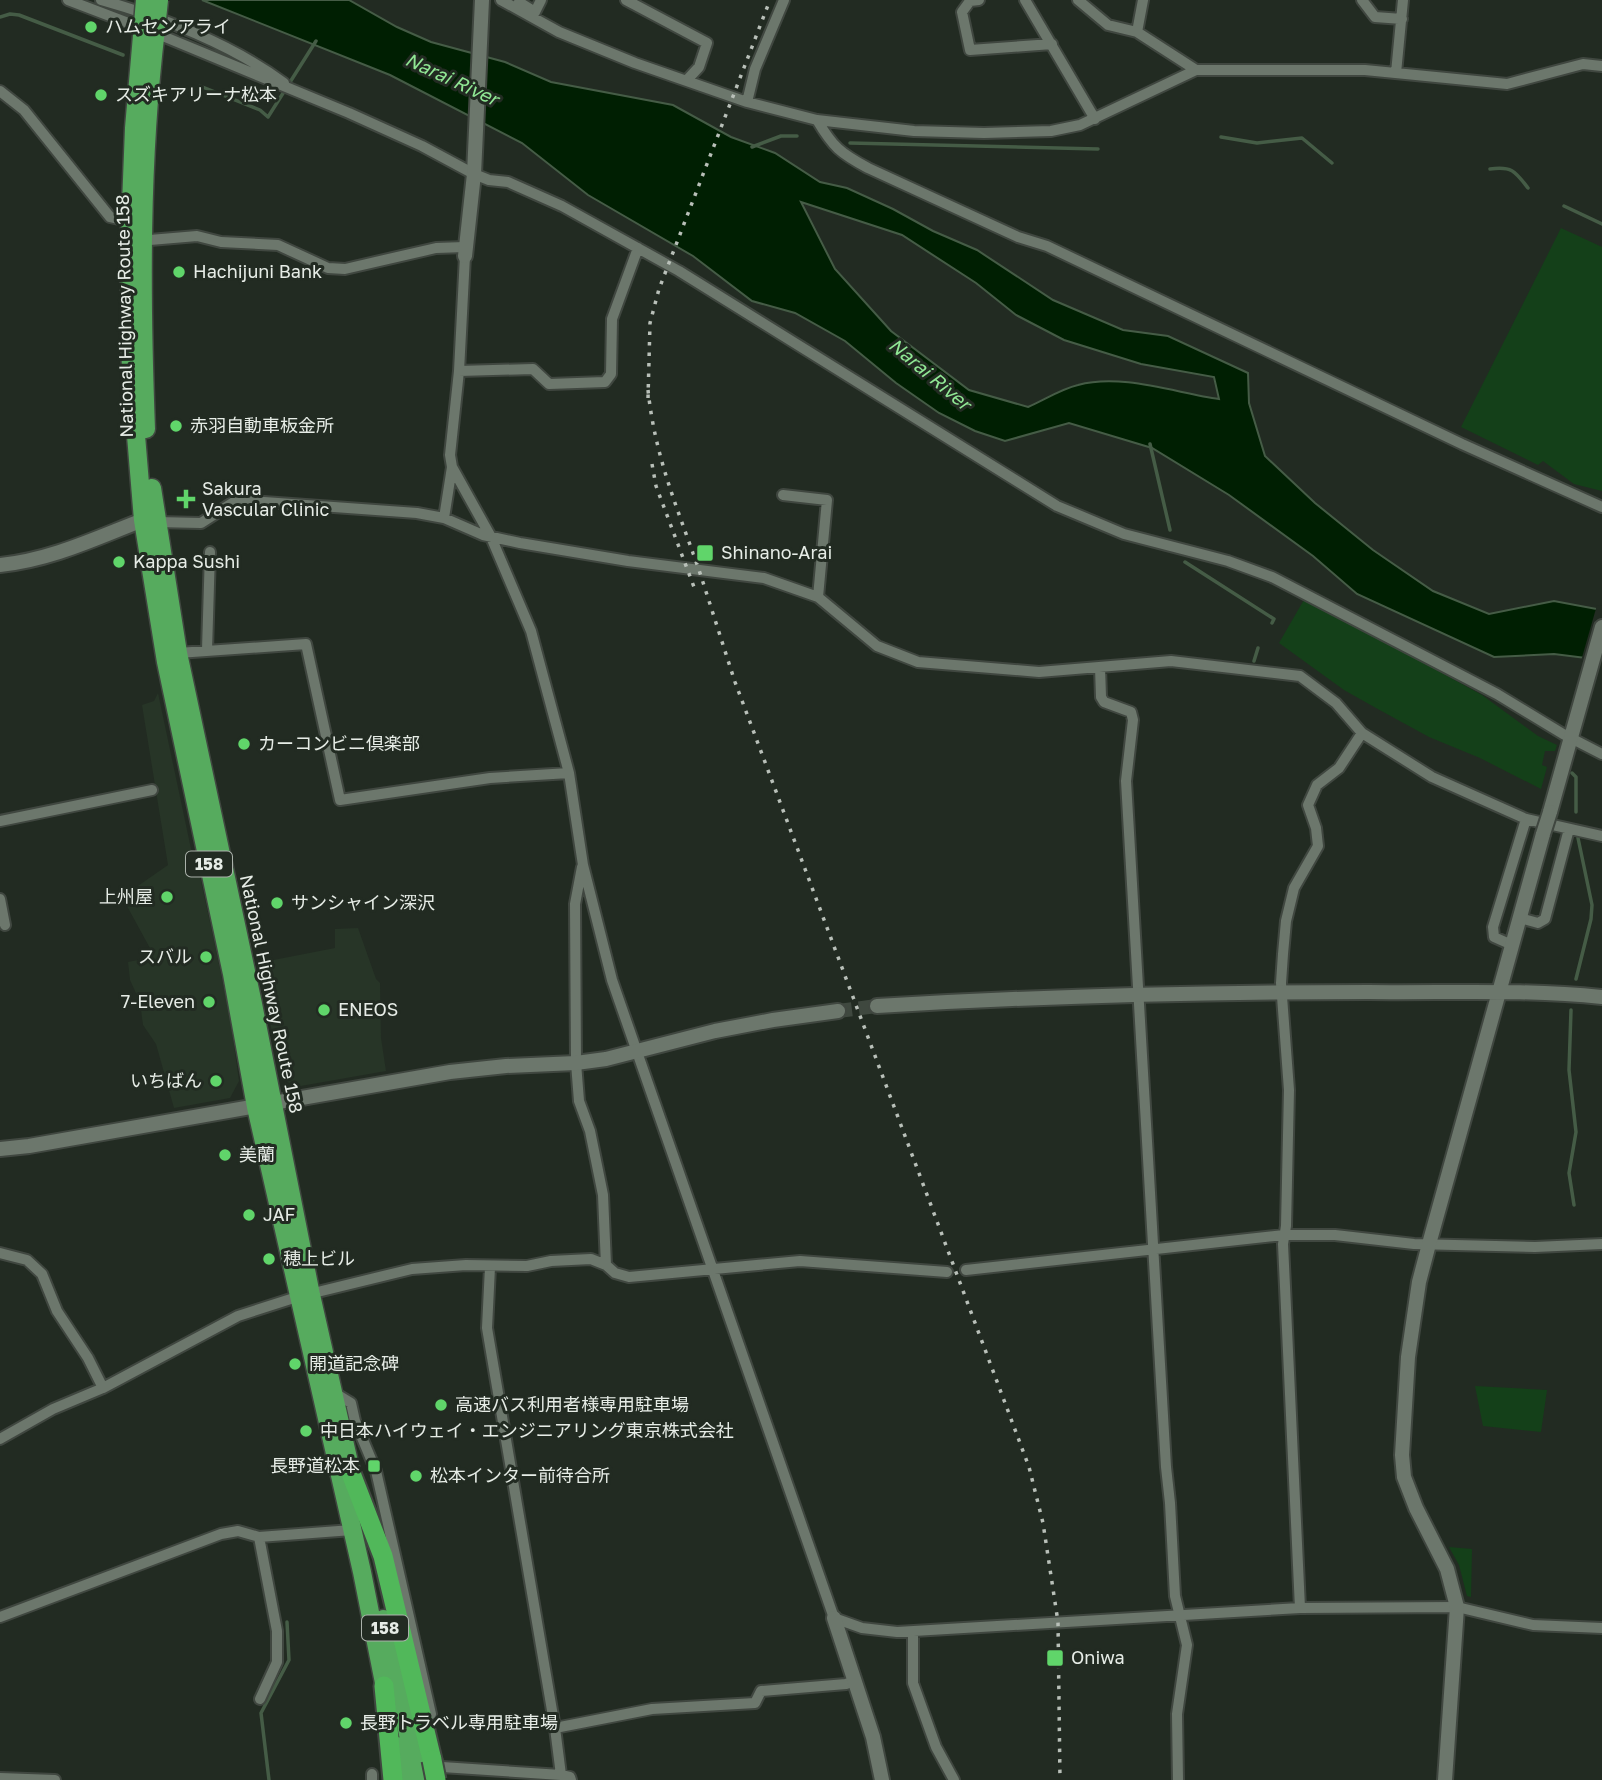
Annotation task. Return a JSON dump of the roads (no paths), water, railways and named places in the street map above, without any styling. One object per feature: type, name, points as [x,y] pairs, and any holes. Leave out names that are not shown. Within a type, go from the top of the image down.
[{"type":"highway","name":"National Highway Route 158","points":[[145,0],[149,29],[147,130],[136,222],[131,375],[166,662],[232,974],[264,1105],[404,1780]]},
{"type":"highway","name":"National Highway Route 158","points":[[149,29],[159,0]]},
{"type":"highway","name":"National Highway Route 158","points":[[149,521],[250,990],[264,1105]]},
{"type":"highway","name":"National Highway Route 158","points":[[304,1296],[333,1392],[418,1780]]},
{"type":"highway","points":[[352,1476],[383,1556],[437,1769]]},
{"type":"highway","points":[[384,1686],[393,1780]]},
{"type":"street","points":[[68,0],[149,29],[474,168],[489,180],[508,182],[562,206],[679,271],[1057,506],[1124,534],[1228,561],[1272,577],[1497,694],[1602,754]]},
{"type":"street","points":[[101,0],[168,21],[266,69],[298,93]]},
{"type":"street","points":[[501,0],[559,32],[747,102],[817,120],[914,131],[1051,131],[1080,125],[1196,70],[1365,70],[1507,84],[1583,64],[1602,66]]},
{"type":"street","points":[[516,1],[536,12],[541,0]]},
{"type":"street","points":[[626,0],[708,43],[699,67],[687,80]]},
{"type":"street","points":[[747,102],[755,69],[784,0]]},
{"type":"street","points":[[979,0],[970,1],[962,12],[970,50],[1052,44]]},
{"type":"street","points":[[1025,0],[1095,119]]},
{"type":"street","points":[[1078,0],[1108,25],[1137,32],[1196,70]]},
{"type":"street","points":[[1137,32],[1143,0]]},
{"type":"street","points":[[1362,0],[1375,17],[1402,19]]},
{"type":"street","points":[[1396,73],[1403,0]]},
{"type":"street","points":[[444,518],[452,467],[450,455],[459,371],[465,251],[474,168],[482,1]]},
{"type":"street","points":[[0,91],[24,110],[110,217],[136,222]]},
{"type":"street","points":[[817,120],[831,145],[868,168],[1018,237],[1047,246],[1602,508]]},
{"type":"street","points":[[135,241],[197,236],[221,242],[278,244],[328,268],[345,269],[436,248],[465,251]]},
{"type":"street","points":[[459,371],[533,369],[549,384],[605,382],[611,374],[612,319],[638,248]]},
{"type":"street","points":[[452,467],[491,537],[531,631],[569,773],[583,865],[612,980],[835,1618],[873,1737],[882,1780]]},
{"type":"street","points":[[783,495],[827,499],[818,597]]},
{"type":"street","points":[[0,565],[76,547],[149,521],[201,523],[237,500],[387,510],[444,518],[491,537],[628,561],[764,578],[818,597],[877,646],[918,662],[1039,672],[1171,661],[1300,676],[1336,703],[1362,733],[1432,777],[1525,819],[1602,836]]},
{"type":"street","points":[[207,650],[210,552]]},
{"type":"street","points":[[1445,1780],[1457,1607],[1447,1569],[1416,1508],[1404,1477],[1402,1455],[1408,1357],[1419,1282],[1429,1244],[1602,627]]},
{"type":"street","points":[[178,653],[306,644],[340,800],[490,778],[569,773]]},
{"type":"street","points":[[1100,667],[1101,697],[1104,702],[1131,712],[1133,720],[1126,781],[1175,1596],[1188,1645],[1177,1714],[1178,1780]]},
{"type":"street","points":[[1300,1608],[1284,1235],[1289,1090],[1283,954],[1290,904],[1300,876],[1318,846],[1316,828],[1308,805],[1317,785],[1339,768],[1362,733]]},
{"type":"street","points":[[0,821],[152,790]]},
{"type":"street","points":[[1512,945],[1494,937],[1493,927],[1525,819]]},
{"type":"street","points":[[1520,918],[1538,923],[1545,919],[1569,829]]},
{"type":"street","points":[[583,865],[579,873],[575,904],[576,1063],[579,1101],[590,1130],[603,1195],[606,1265]]},
{"type":"street","points":[[0,899],[5,925]]},
{"type":"street","points":[[877,1006],[994,999],[1283,992],[1499,993],[1602,998]]},
{"type":"street","points":[[0,1149],[450,1072],[576,1063],[750,1024],[838,1011]]},
{"type":"street","points":[[966,1270],[1284,1235],[1335,1235],[1414,1244],[1535,1247],[1602,1244]]},
{"type":"street","points":[[0,1254],[27,1260],[42,1274],[57,1311],[88,1358],[103,1388]]},
{"type":"street","points":[[0,1439],[53,1409],[103,1388],[238,1316],[412,1269],[466,1265],[527,1266],[551,1261],[591,1259],[606,1265],[615,1273],[629,1277],[800,1261],[947,1272]]},
{"type":"street","points":[[437,1769],[566,1777],[555,1728],[486,1328],[490,1267]]},
{"type":"street","points":[[333,1392],[351,1403],[355,1421],[376,1471],[437,1769],[441,1776],[418,1780]]},
{"type":"street","points":[[0,1617],[221,1534],[238,1531],[259,1537],[352,1530]]},
{"type":"street","points":[[259,1537],[277,1631],[277,1662],[260,1699]]},
{"type":"street","points":[[835,1618],[862,1628],[913,1632],[1300,1608],[1457,1607],[1533,1625],[1602,1628]]},
{"type":"street","points":[[913,1632],[913,1682],[936,1747],[954,1780]]},
{"type":"street","points":[[555,1728],[652,1709],[755,1703],[761,1691],[855,1681]]},
{"type":"street","points":[[0,1778],[55,1780]]},
{"type":"water","name":"Narai River","points":[[202,0],[349,0],[397,27],[431,42],[505,62],[551,82],[673,105],[731,137],[775,153],[820,182],[847,188],[977,250],[1053,300],[1123,330],[1168,336],[1248,373],[1249,403],[1265,456],[1315,503],[1373,550],[1433,591],[1489,614],[1554,601],[1602,610],[1602,660],[1554,654],[1494,657],[1357,594],[1313,556],[1229,495],[1152,448],[1069,423],[1005,441],[975,431],[939,413],[896,383],[845,341],[795,313],[752,301],[693,256],[588,195],[522,143],[390,75]],"holes":[[[801,202],[902,235],[976,283],[1016,315],[1064,340],[1141,364],[1214,377],[1219,399],[1113,381],[1078,385],[1028,407],[969,390],[891,331],[835,269]]]},
{"type":"waterway","points":[[0,17],[19,15],[123,55]]},
{"type":"waterway","points":[[200,86],[260,110],[268,117],[316,41]]},
{"type":"waterway","points":[[752,147],[781,136],[797,136]]},
{"type":"waterway","points":[[1221,137],[1257,143],[1302,138],[1332,163]]},
{"type":"waterway","points":[[850,143],[1098,149]]},
{"type":"waterway","points":[[1490,169],[1508,169],[1520,177],[1528,188]]},
{"type":"waterway","points":[[1564,206],[1602,224]]},
{"type":"waterway","points":[[1150,444],[1170,530]]},
{"type":"waterway","points":[[1185,562],[1274,619],[1272,623]]},
{"type":"waterway","points":[[1254,661],[1258,648]]},
{"type":"waterway","points":[[1572,773],[1576,777],[1576,812]]},
{"type":"waterway","points":[[1576,979],[1592,905],[1578,838]]},
{"type":"waterway","points":[[1571,1010],[1569,1070],[1576,1132],[1569,1173],[1574,1205]]},
{"type":"waterway","points":[[269,1780],[261,1713],[289,1660],[287,1622]]},
{"type":"tunnel","points":[[838,1011],[877,1006]]},
{"type":"railway","points":[[648,398],[650,323],[659,289],[770,0]]},
{"type":"railway","points":[[648,390],[656,438],[668,482],[735,682],[1029,1467],[1043,1523],[1058,1622],[1060,1780]]},
{"type":"railway","points":[[652,464],[656,486],[694,587]]},
{"type":"place","name":"ハムセンアライ","points":[[91,27]]},
{"type":"place","name":"スズキアリーナ松本","points":[[101,95]]},
{"type":"place","name":"Hachijuni Bank","points":[[179,272]]},
{"type":"place","name":"赤羽自動車板金所","points":[[176,426]]},
{"type":"place","name":"Sakura Vascular Clinic","points":[[186,499]]},
{"type":"place","name":"Shinano-Arai","points":[[705,553]]},
{"type":"place","name":"Kappa Sushi","points":[[119,562]]},
{"type":"place","name":"カーコンビニ倶楽部","points":[[244,744]]},
{"type":"place","name":"上州屋","points":[[167,897]]},
{"type":"place","name":"サンシャイン深沢","points":[[277,903]]},
{"type":"place","name":"スバル","points":[[206,957]]},
{"type":"place","name":"7-Eleven","points":[[209,1002]]},
{"type":"place","name":"ENEOS","points":[[324,1010]]},
{"type":"place","name":"いちばん","points":[[216,1081]]},
{"type":"place","name":"美蘭","points":[[225,1155]]},
{"type":"place","name":"JAF","points":[[249,1215]]},
{"type":"place","name":"穂上ビル","points":[[269,1259]]},
{"type":"place","name":"開道記念碑","points":[[295,1364]]},
{"type":"place","name":"高速バス利用者様専用駐車場","points":[[441,1405]]},
{"type":"place","name":"中日本ハイウェイ・エンジニアリング東京株式会社","points":[[306,1431]]},
{"type":"place","name":"長野道松本","points":[[374,1466]]},
{"type":"place","name":"松本インター前待合所","points":[[416,1476]]},
{"type":"place","name":"Oniwa","points":[[1055,1658]]},
{"type":"place","name":"長野トラベル専用駐車場","points":[[346,1723]]}]
